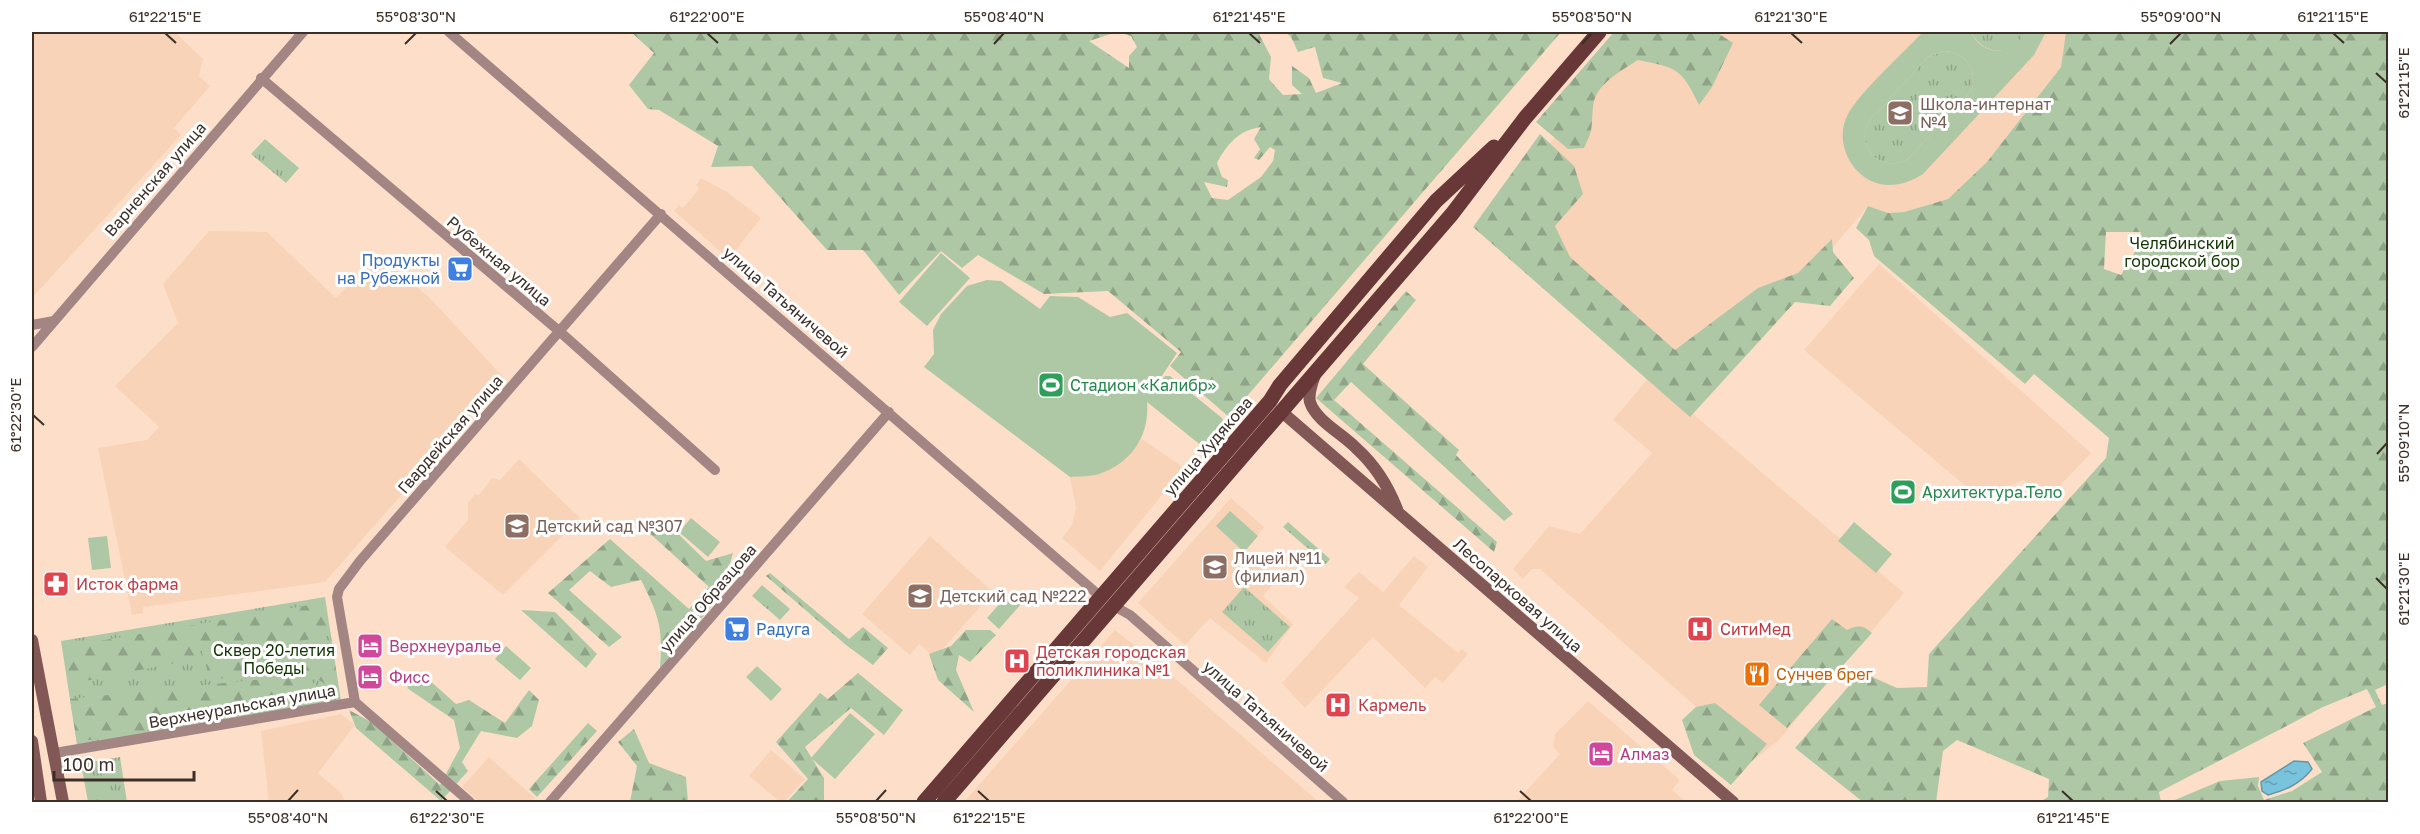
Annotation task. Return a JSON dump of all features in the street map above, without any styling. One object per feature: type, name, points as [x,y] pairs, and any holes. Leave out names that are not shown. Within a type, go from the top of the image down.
[{"type":"main road","name":"улица Худякова","points":[[944,802],[1108,602],[1276,406],[1316,370],[1452,214],[1525,118],[1599,32]]},
{"type":"main road","name":"улица Худякова","points":[[1276,406],[1280,385],[1436,201],[1525,118]]},
{"type":"main road","points":[[1316,370],[1310,391],[1310,401],[1315,411],[1363,454],[1388,487],[1399,513]]},
{"type":"main road","name":"Лесопарковая улица","points":[[1276,406],[1733,802]]},
{"type":"main road","name":"улица Худякова","points":[[924,802],[1108,602]]},
{"type":"main road","points":[[32,640],[63,802]]},
{"type":"main road","points":[[32,741],[41,802]]},
{"type":"street","name":"Варненская улица","points":[[32,347],[261,78],[303,32]]},
{"type":"street","name":"улица Татьяничевой","points":[[449,32],[1108,602],[1130,615],[1343,802]]},
{"type":"street","name":"Рубежная улица","points":[[261,78],[559,331],[715,470]]},
{"type":"street","name":"Гвардейская улица","points":[[355,702],[338,606],[339,589],[360,561],[661,214]]},
{"type":"street","points":[[32,325],[54,321]]},
{"type":"street","name":"улица Образцова","points":[[550,802],[889,412]]},
{"type":"street","name":"Верхнеуральская улица","points":[[55,753],[355,702],[470,802]]},
{"type":"shaded area","points":[[32,32],[175,32],[203,59],[199,76],[210,86],[174,128],[181,135],[32,298]]},
{"type":"shaded area","points":[[1647,32],[2066,32],[2061,67],[1987,162],[1948,199],[1904,212],[1888,213],[1868,206],[1692,413],[1904,593],[1778,741],[1755,759],[1540,569],[1532,569],[1523,579],[1513,569],[1549,526],[1580,534],[1652,453],[1613,420],[1650,376],[1478,225]]},
{"type":"shaded area","points":[[701,178],[727,192],[761,218],[729,259],[674,211],[679,205],[683,208],[694,195],[699,188],[696,185]]},
{"type":"shaded area","points":[[209,231],[267,232],[336,298],[378,255],[430,298],[504,378],[325,582],[143,607],[143,613],[132,615],[98,448],[147,440],[159,427],[115,386],[178,323],[163,284]]},
{"type":"shaded area","points":[[1879,264],[2091,453],[2047,499],[2023,480],[1982,500],[1804,350]]},
{"type":"shaded area","points":[[1142,439],[1184,468],[1100,571],[1062,538],[1072,525],[1076,508],[1070,477],[1098,474],[1125,460]]},
{"type":"shaded area","name":"Детский сад №307","points":[[519,459],[580,518],[503,595],[445,547],[468,520],[468,503],[475,494],[479,495],[492,478],[500,480]]},
{"type":"shaded area","name":"Лицей №11 (филиал)","points":[[1231,498],[1264,527],[1245,552],[1275,582],[1263,596],[1293,624],[1266,663],[1210,618],[1185,645],[1138,603]]},
{"type":"shaded area","name":"Детский сад №222","points":[[930,536],[993,592],[935,658],[919,644],[910,655],[862,614]]},
{"type":"shaded area","points":[[1414,556],[1428,567],[1399,605],[1458,653],[1462,649],[1468,654],[1443,683],[1435,677],[1425,688],[1373,637],[1305,708],[1282,683],[1359,598],[1344,587],[1359,572],[1383,592]]},
{"type":"shaded area","points":[[1115,630],[1157,663],[1319,802],[964,802]]},
{"type":"shaded area","points":[[1588,701],[1680,780],[1672,790],[1686,802],[1516,802],[1560,754],[1553,747],[1555,734]]},
{"type":"shaded area","points":[[341,714],[355,725],[318,773],[341,793],[346,802],[269,802],[261,731]]},
{"type":"shaded area","points":[[771,750],[805,779],[784,802],[780,802],[749,776]]},
{"type":"shaded area","points":[[489,757],[535,798],[532,802],[480,802],[462,787]]},
{"type":"green space","points":[[631,32],[1117,32],[1258,32],[1271,57],[1269,79],[1283,95],[1302,94],[1292,85],[1292,66],[1309,78],[1316,93],[1342,83],[1323,78],[1315,47],[1298,52],[1291,37],[1285,32],[1561,32],[1229,417],[1170,366],[1181,352],[1108,291],[1044,294],[978,255],[962,268],[941,251],[899,295],[863,250],[827,250],[752,166],[711,167],[718,146],[659,110],[648,109],[629,85],[654,53]],"holes":[[[1117,32],[1131,36],[1137,47],[1129,56],[1129,68],[1089,41]],[[1261,127],[1254,139],[1260,149],[1254,158],[1259,160],[1270,147],[1275,150],[1273,161],[1261,177],[1228,200],[1212,198],[1204,182],[1227,187],[1228,180],[1222,177],[1217,163],[1225,150],[1246,131]]]},
{"type":"green space","points":[[1614,32],[1716,32],[1733,43],[1712,87],[1699,105],[1688,83],[1677,72],[1662,65],[1638,60],[1610,79],[1598,92],[1593,107],[1591,132],[1584,148],[1568,149],[1536,122]]},
{"type":"green space","points":[[1923,32],[1971,32],[1983,46],[1998,51],[2013,46],[2025,32],[2046,32],[2034,55],[1923,174],[1898,184],[1884,185],[1871,181],[1855,169],[1843,143],[1844,123],[1863,94]],"holes":[[[1944,51],[1952,52],[1964,59],[1971,69],[1973,76],[1971,91],[1908,159],[1898,163],[1880,161],[1873,156],[1865,140],[1865,131],[1869,121],[1928,57]]]},
{"type":"green space","points":[[1971,32],[2025,32],[2014,46],[1998,51],[1983,46]]},
{"type":"green space","name":"Челябинский городской бор","points":[[2066,32],[2388,32],[2388,684],[2375,690],[2382,705],[2388,703],[2388,802],[2170,802],[2220,781],[2259,777],[2258,786],[2264,800],[2292,791],[2322,772],[2303,743],[2376,707],[2367,689],[2323,707],[2159,792],[2161,802],[2040,802],[2048,797],[2049,779],[1957,740],[1943,751],[1936,802],[1863,802],[1795,748],[1861,672],[1897,688],[1927,687],[1929,654],[2106,458],[2109,438],[2034,374],[2025,384],[1874,256],[1869,240],[1856,228],[1868,206],[1888,213],[1904,212],[1948,199],[1987,162],[2061,67]],"holes":[[[2106,232],[2141,232],[2136,250],[2121,275],[2104,269]]]},
{"type":"green space","points":[[1944,51],[1958,55],[1968,64],[1973,76],[1971,91],[1908,159],[1898,163],[1880,161],[1868,149],[1865,140],[1865,131],[1869,121],[1928,57]]},
{"type":"green space","points":[[1540,134],[1574,166],[1583,194],[1555,226],[1570,257],[1675,350],[1758,288],[1798,273],[1832,239],[1833,252],[1854,278],[1830,306],[1795,302],[1690,417],[1473,227]]},
{"type":"green space","points":[[265,139],[299,168],[286,183],[251,154]]},
{"type":"green space","points":[[941,253],[970,278],[927,326],[899,302]]},
{"type":"green space","name":"Стадион «Калибр»","points":[[987,280],[1001,281],[1040,309],[1050,296],[1078,297],[1110,317],[1127,313],[1177,353],[1156,385],[1165,376],[1170,376],[1222,418],[1224,423],[1203,447],[1147,402],[1142,436],[1121,463],[1099,474],[1070,477],[924,367],[934,354],[933,330],[941,314],[967,286]]},
{"type":"green space","points":[[1406,291],[1416,300],[1363,364],[1459,450],[1456,455],[1513,514],[1504,521],[1351,382],[1334,400],[1497,542],[1494,552],[1316,398]]},
{"type":"green space","points":[[1230,511],[1258,536],[1244,552],[1216,526]]},
{"type":"green space","points":[[691,518],[720,542],[708,557],[679,532]]},
{"type":"green space","points":[[636,521],[665,521],[706,561],[733,553],[721,595],[660,668],[661,642],[658,622],[641,580],[611,587],[590,571],[569,590],[622,637],[609,647],[548,593],[610,539],[689,609],[709,587]]},
{"type":"green space","points":[[1288,522],[1330,559],[1326,564],[1283,527]]},
{"type":"green space","points":[[1854,522],[1892,554],[1876,573],[1838,541]]},
{"type":"green space","points":[[107,536],[111,568],[92,570],[88,538]]},
{"type":"green space","points":[[770,573],[849,639],[863,627],[888,648],[873,665],[846,645],[766,576]]},
{"type":"green space","points":[[762,585],[790,609],[780,620],[752,596]]},
{"type":"green space","points":[[1244,587],[1290,627],[1268,652],[1222,612]]},
{"type":"green space","points":[[1010,592],[1022,603],[999,629],[987,618]]},
{"type":"green space","name":"Сквер 20-летия Победы","points":[[325,597],[341,701],[77,745],[61,641]]},
{"type":"green space","points":[[322,603],[328,636],[203,658],[198,624]]},
{"type":"green space","points":[[521,610],[555,612],[597,654],[586,668]]},
{"type":"green space","points":[[1832,619],[1847,630],[1860,627],[1872,633],[1787,728],[1759,705]]},
{"type":"green space","points":[[194,625],[200,658],[85,681],[68,681],[63,647]]},
{"type":"green space","points":[[966,630],[990,630],[996,635],[970,662],[959,655],[956,670],[974,712],[938,680],[929,654],[951,646]]},
{"type":"green space","points":[[329,642],[336,690],[305,672],[301,647]]},
{"type":"green space","points":[[506,646],[531,668],[520,680],[495,659]]},
{"type":"green space","points":[[267,654],[269,672],[209,680],[206,664]]},
{"type":"green space","points":[[757,666],[782,689],[771,701],[746,677]]},
{"type":"green space","points":[[419,671],[456,704],[469,700],[505,723],[529,690],[539,700],[532,726],[517,738],[481,731],[462,762],[468,771],[441,801],[356,728],[349,710],[373,723],[440,785],[460,748],[454,720],[407,688]]},
{"type":"green space","points":[[858,673],[903,710],[884,735],[851,708],[805,747],[824,778],[824,802],[787,802],[808,779],[776,742],[820,693],[828,699]]},
{"type":"green space","points":[[301,675],[336,698],[77,742],[70,699]]},
{"type":"green space","points":[[1715,703],[1767,744],[1731,785],[1694,755],[1682,720],[1696,707]]},
{"type":"green space","points":[[850,713],[875,734],[835,779],[811,758]]},
{"type":"green space","points":[[588,723],[597,731],[537,797],[529,789]]},
{"type":"green space","points":[[634,729],[649,763],[686,777],[688,802],[630,802],[637,766],[618,742]]},
{"type":"green space","points":[[120,757],[127,802],[88,802],[81,764]]},
{"type":"water","points":[[2294,761],[2308,762],[2312,769],[2303,779],[2287,789],[2268,795],[2262,791],[2261,782]]},
{"type":"place","name":"Школа-интернат №4","points":[[1900,113]]},
{"type":"place","name":"Продукты на Рубежной","points":[[460,269]]},
{"type":"place","name":"Стадион «Калибр»","points":[[1051,385]]},
{"type":"place","name":"Архитектура.Тело","points":[[1903,492]]},
{"type":"place","name":"Детский сад №307","points":[[517,526]]},
{"type":"place","name":"Лицей №11 (филиал)","points":[[1215,567]]},
{"type":"place","name":"Исток фарма","points":[[56,584]]},
{"type":"place","name":"Детский сад №222","points":[[920,596]]},
{"type":"place","name":"Радуга","points":[[737,629]]},
{"type":"place","name":"СитиМед","points":[[1700,629]]},
{"type":"place","name":"Верхнеуралье","points":[[370,646]]},
{"type":"place","name":"Детская городская поликлиника №1","points":[[1017,661]]},
{"type":"place","name":"Сунчев брег","points":[[1757,674]]},
{"type":"place","name":"Фисс","points":[[370,677]]},
{"type":"place","name":"Кармель","points":[[1338,705]]},
{"type":"place","name":"Алмаз","points":[[1601,754]]}]
